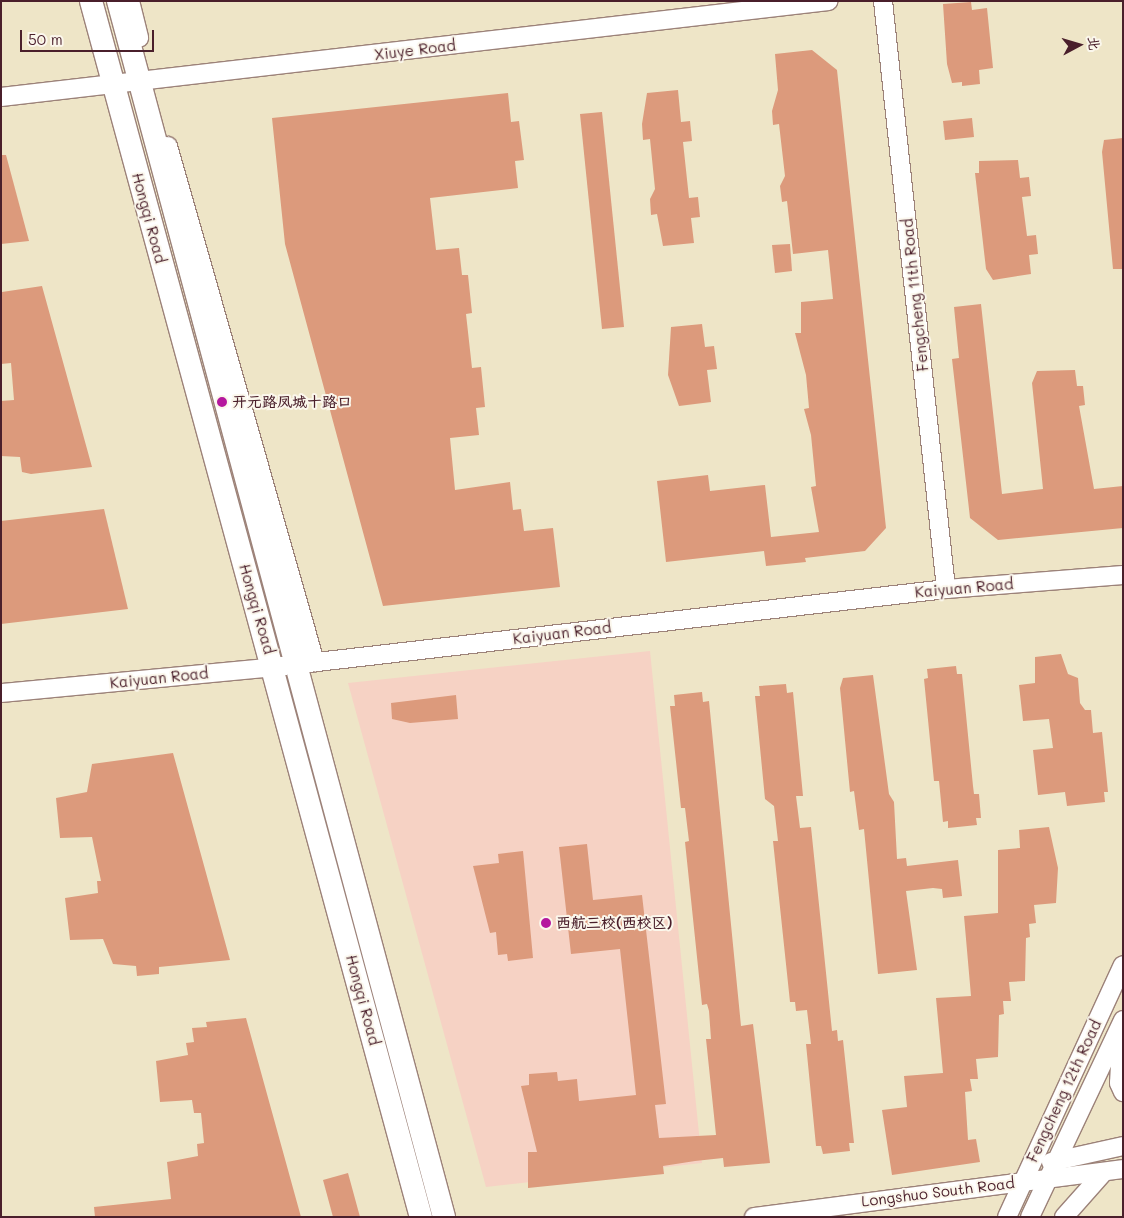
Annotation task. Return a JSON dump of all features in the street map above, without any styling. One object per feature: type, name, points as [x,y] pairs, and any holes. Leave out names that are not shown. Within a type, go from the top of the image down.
[{"type":"main road","name":"Hongqi Road","points":[[92,1],[113,86],[274,666],[421,1217]]},
{"type":"main road","name":"Hongqi Road","points":[[118,1],[143,81],[231,437],[307,663],[444,1217]]},
{"type":"street","points":[[130,1],[143,81]]},
{"type":"street","name":"Xiuye Road","points":[[1,97],[113,86],[828,1]]},
{"type":"street","name":"Fengcheng 11th Road","points":[[883,1],[946,589]]},
{"type":"street","name":"Kaiyuan Road","points":[[1,693],[307,663],[946,589],[1123,575]]},
{"type":"street","name":"Fengcheng 12th Road","points":[[1007,1217],[1123,965]]},
{"type":"street","points":[[1123,1020],[1119,1083],[1123,1092]]},
{"type":"street","name":"Fengcheng 12th Road","points":[[1030,1217],[1044,1181],[1058,1157],[1123,1020]]},
{"type":"street","points":[[1022,1181],[1058,1157],[1123,1146]]},
{"type":"street","name":"Longshuo South Road","points":[[754,1217],[1022,1181],[1044,1181],[1123,1169]]},
{"type":"street","points":[[1064,1217],[1104,1172]]},
{"type":"shaded area","name":"西航三校(西校区)","points":[[650,651],[702,1163],[486,1187],[348,683]]},
{"type":"building","points":[[971,2],[972,10],[987,8],[993,68],[979,70],[980,84],[962,86],[962,82],[952,83],[947,64],[943,4]]},
{"type":"building","points":[[812,50],[837,70],[886,528],[865,551],[805,558],[806,562],[766,566],[764,551],[666,562],[657,481],[708,475],[710,491],[765,485],[771,537],[819,532],[811,487],[816,486],[811,435],[804,409],[809,408],[806,375],[795,333],[801,333],[801,302],[833,299],[828,250],[793,254],[787,201],[782,202],[780,186],[785,176],[779,124],[773,125],[772,111],[778,90],[775,54]]},
{"type":"building","points":[[678,90],[681,122],[690,121],[692,141],[683,142],[689,198],[698,197],[700,217],[691,218],[694,243],[663,246],[657,214],[651,215],[650,199],[655,189],[650,139],[643,140],[642,124],[647,93]]},
{"type":"building","points":[[508,93],[511,122],[519,121],[524,160],[515,161],[518,188],[430,198],[436,250],[459,248],[462,275],[468,275],[472,313],[466,314],[472,368],[481,367],[485,407],[476,408],[479,435],[450,438],[455,490],[510,482],[513,510],[521,509],[524,531],[553,528],[560,587],[383,606],[285,244],[272,118]]},
{"type":"building","points":[[602,112],[624,327],[602,329],[580,114]]},
{"type":"building","points":[[972,118],[974,137],[945,140],[943,121]]},
{"type":"building","points":[[1123,138],[1123,269],[1113,269],[1102,152],[1104,140]]},
{"type":"building","points":[[1,155],[6,155],[29,241],[1,244]]},
{"type":"building","points":[[1018,160],[1020,178],[1029,177],[1031,196],[1022,197],[1027,236],[1036,235],[1038,254],[1029,255],[1031,274],[993,280],[986,269],[975,173],[979,173],[979,161]]},
{"type":"building","points":[[790,244],[792,271],[775,273],[772,245]]},
{"type":"building","points":[[42,286],[92,467],[31,474],[22,472],[20,457],[1,456],[1,401],[14,400],[11,363],[1,364],[2,292]]},
{"type":"building","points":[[981,304],[1002,494],[1043,489],[1032,383],[1037,371],[1075,370],[1077,386],[1083,386],[1085,405],[1079,406],[1094,489],[1123,486],[1123,528],[998,540],[970,518],[952,359],[959,358],[954,307]]},
{"type":"building","points":[[702,324],[705,347],[714,346],[717,369],[707,370],[711,402],[679,406],[668,375],[671,327]]},
{"type":"building","points":[[104,509],[128,609],[1,624],[1,521]]},
{"type":"building","points":[[1061,654],[1068,674],[1078,678],[1080,703],[1085,710],[1091,710],[1093,733],[1102,732],[1108,792],[1104,792],[1105,802],[1067,806],[1065,792],[1038,795],[1033,750],[1053,748],[1049,719],[1023,721],[1019,685],[1035,683],[1035,657]]},
{"type":"building","points":[[956,666],[957,674],[962,674],[974,794],[979,794],[981,818],[976,818],[977,825],[948,828],[948,821],[943,822],[939,781],[934,781],[924,679],[928,678],[927,669]]},
{"type":"building","points":[[873,675],[889,794],[894,802],[897,859],[906,858],[907,866],[958,860],[962,896],[943,898],[942,889],[933,888],[906,891],[917,970],[878,974],[864,829],[859,830],[854,791],[850,792],[840,688],[843,678]]},
{"type":"building","points":[[786,684],[787,693],[793,692],[803,796],[796,796],[800,828],[811,827],[832,1031],[837,1030],[838,1041],[843,1040],[854,1143],[849,1143],[850,1151],[823,1154],[821,1146],[816,1146],[806,1044],[811,1044],[807,1010],[796,1011],[795,1002],[790,1002],[773,841],[778,841],[774,806],[765,799],[755,696],[760,696],[759,686]]},
{"type":"building","points":[[702,692],[703,702],[709,701],[741,1026],[753,1024],[770,1163],[724,1167],[723,1158],[663,1166],[664,1174],[528,1188],[528,1152],[537,1152],[521,1086],[529,1085],[529,1074],[557,1072],[558,1081],[577,1079],[579,1101],[636,1095],[620,949],[571,954],[559,847],[587,844],[593,900],[642,895],[666,1104],[655,1105],[659,1138],[716,1135],[706,1039],[711,1039],[709,1011],[707,1004],[702,1005],[685,842],[689,841],[685,808],[681,808],[670,706],[675,706],[674,695]]},
{"type":"building","points":[[456,695],[458,719],[410,723],[392,719],[391,703]]},
{"type":"building","points":[[173,753],[230,960],[159,967],[159,974],[137,976],[136,966],[113,964],[103,939],[70,940],[65,898],[98,893],[97,881],[101,881],[92,837],[60,838],[56,798],[87,792],[92,764]]},
{"type":"building","points":[[1049,827],[1058,868],[1056,903],[1034,905],[1036,923],[1029,924],[1030,937],[1026,938],[1025,981],[1009,982],[1011,1001],[1003,1001],[1004,1014],[999,1015],[998,1057],[976,1059],[978,1079],[970,1079],[972,1091],[965,1092],[968,1140],[976,1139],[980,1162],[892,1175],[882,1110],[907,1107],[904,1076],[943,1073],[936,998],[971,996],[964,916],[998,913],[998,850],[1020,848],[1019,830]]},
{"type":"building","points":[[523,851],[533,958],[508,961],[507,954],[498,955],[496,932],[490,933],[473,866],[499,863],[498,854]]},
{"type":"building","points":[[246,1018],[301,1217],[95,1217],[94,1207],[171,1199],[167,1162],[198,1156],[197,1144],[204,1143],[201,1113],[194,1113],[192,1100],[160,1102],[156,1061],[188,1055],[186,1043],[194,1042],[192,1028],[207,1027],[206,1022]]},
{"type":"building","points":[[348,1173],[360,1217],[333,1217],[323,1180]]},
{"type":"place","name":"开元路凤城十路口","points":[[222,402]]},
{"type":"place","name":"西航三校(西校区)","points":[[546,923]]}]
